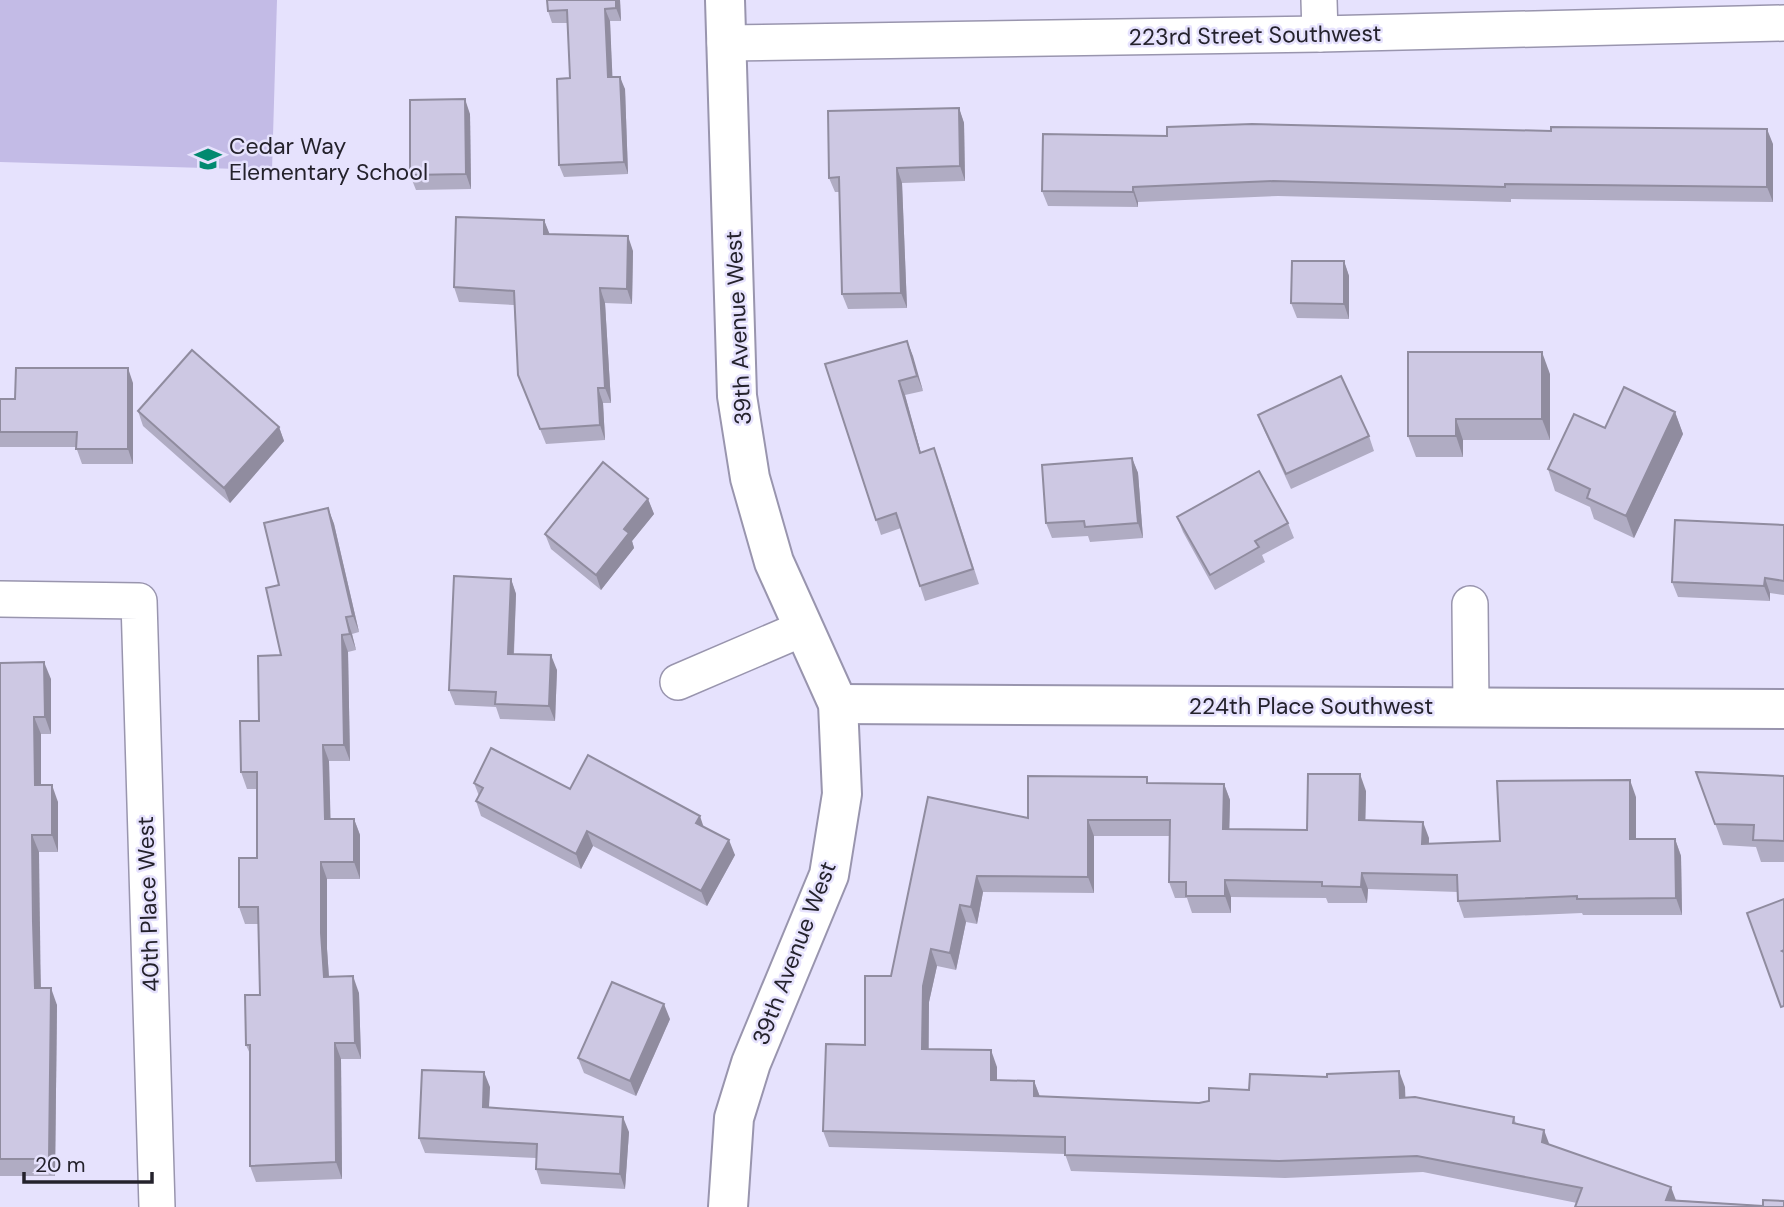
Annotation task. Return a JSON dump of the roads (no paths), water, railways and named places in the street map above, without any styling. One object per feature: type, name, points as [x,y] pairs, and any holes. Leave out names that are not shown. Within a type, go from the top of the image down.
[{"type":"street","name":"39th Avenue West","points":[[725,0],[737,396],[750,478],[770,550],[838,704],[842,794],[829,875],[751,1063],[734,1118],[728,1207]]},
{"type":"street","name":"223rd Street Southwest","points":[[726,43],[1320,17],[1784,23]]},
{"type":"street","name":"40th Place West","points":[[0,599],[139,601],[157,1207]]},
{"type":"street","points":[[1470,604],[1471,708]]},
{"type":"street","points":[[678,682],[804,628]]},
{"type":"street","name":"224th Place Southwest","points":[[838,704],[1784,709]]},
{"type":"place","name":"Cedar Way Elementary School","points":[[208,159]]}]
